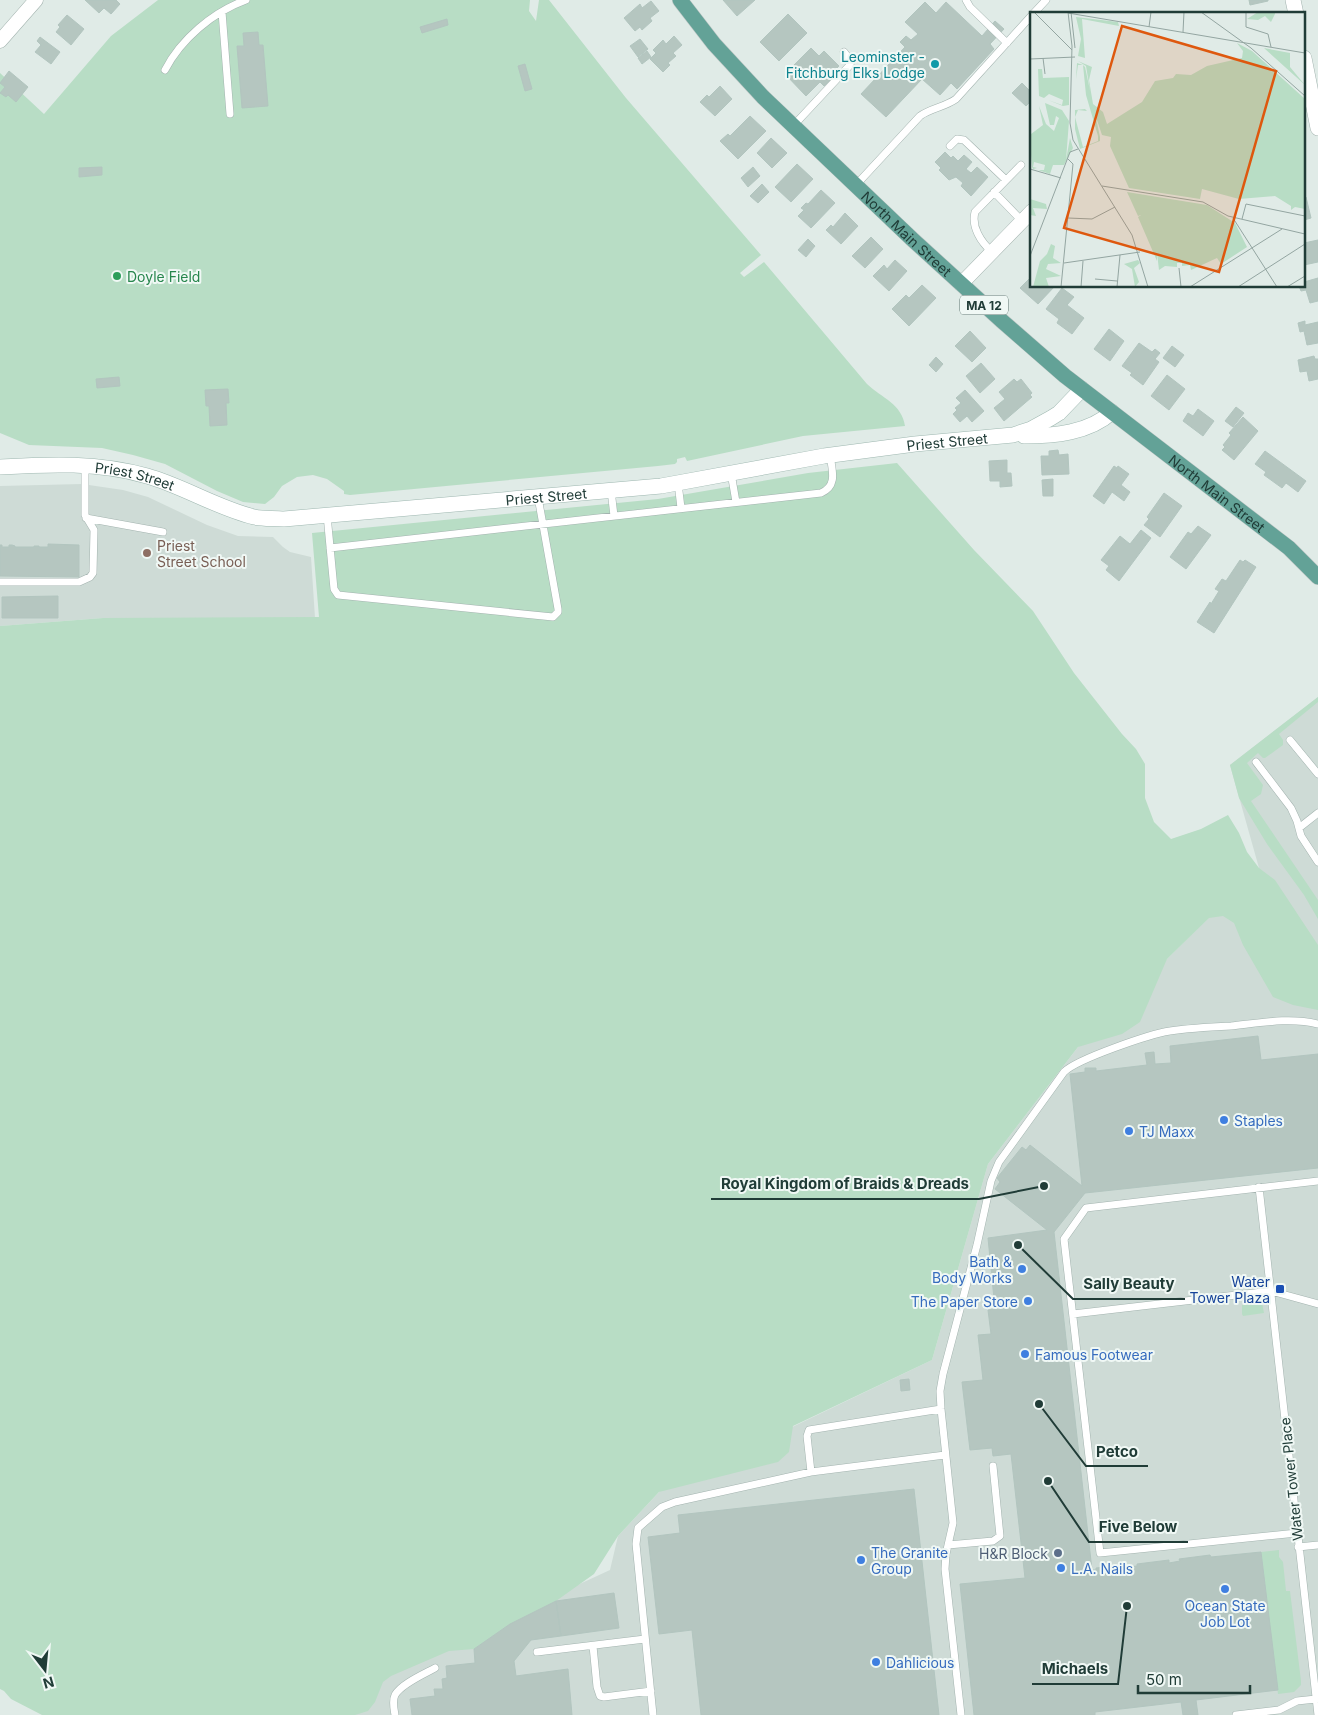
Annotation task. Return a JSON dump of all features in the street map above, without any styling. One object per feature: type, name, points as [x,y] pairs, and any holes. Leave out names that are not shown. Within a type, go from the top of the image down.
[{"type":"main road","name":"North Main Street","points":[[680,0],[722,52],[763,97],[961,284],[1043,358],[1285,545],[1318,577]]},
{"type":"main road","points":[[1307,83],[1318,128]]},
{"type":"main road","name":"Priest Street","points":[[4,463],[84,466],[121,470],[148,476],[254,517],[284,519],[678,483],[830,455],[1012,434],[1031,429],[1051,418],[1082,389]]},
{"type":"main road","points":[[1012,434],[1040,435],[1079,430],[1096,424],[1112,412]]},
{"type":"street","points":[[0,41],[36,0]]},
{"type":"street","points":[[961,284],[1027,216]]},
{"type":"lane","points":[[165,70],[172,56],[187,40],[222,12],[246,0]]},
{"type":"lane","points":[[966,0],[970,8],[1007,42]]},
{"type":"lane","points":[[1035,12],[1046,0]]},
{"type":"lane","points":[[222,12],[230,114]]},
{"type":"lane","points":[[856,185],[924,113],[945,105],[956,98],[1030,17]]},
{"type":"lane","points":[[794,125],[850,65],[852,61],[844,52]]},
{"type":"lane","points":[[950,146],[957,139],[964,140],[1006,180]]},
{"type":"lane","points":[[992,252],[982,241],[974,222],[975,212],[1021,165]]},
{"type":"lane","points":[[994,192],[1027,216]]},
{"type":"lane","points":[[330,548],[821,493],[826,491],[833,483],[830,455]]},
{"type":"lane","points":[[0,582],[79,582],[90,578],[93,573],[94,530],[86,518],[84,466]]},
{"type":"lane","points":[[731,474],[736,502]]},
{"type":"lane","points":[[678,483],[682,508]]},
{"type":"lane","points":[[612,490],[614,516]]},
{"type":"lane","points":[[327,515],[334,588],[338,595],[553,617],[558,612],[558,609],[538,497]]},
{"type":"lane","points":[[86,518],[163,532]]},
{"type":"lane","points":[[1290,740],[1318,774]]},
{"type":"lane","points":[[1256,762],[1291,808],[1304,841],[1318,862]]},
{"type":"lane","points":[[1299,828],[1318,812]]},
{"type":"lane","points":[[961,1715],[946,1569],[948,1544],[953,1522],[940,1409],[940,1391],[991,1181],[999,1162],[1064,1072],[1074,1065],[1142,1038],[1170,1031],[1296,1021],[1318,1024]]},
{"type":"lane","points":[[1297,1533],[1100,1553],[1064,1239],[1086,1208],[1318,1180]]},
{"type":"lane","name":"Water Tower Place","points":[[1259,1187],[1318,1715]]},
{"type":"lane","points":[[1073,1314],[1271,1292],[1318,1304]]},
{"type":"lane","points":[[810,1472],[806,1436],[809,1430],[940,1409]]},
{"type":"lane","points":[[653,1715],[636,1544],[638,1528],[669,1503],[810,1472],[945,1455]]},
{"type":"lane","points":[[948,1544],[993,1541],[1000,1536],[993,1466]]},
{"type":"lane","points":[[1298,1547],[1318,1545]]},
{"type":"lane","points":[[537,1652],[646,1640]]},
{"type":"lane","points":[[593,1646],[597,1687],[600,1696],[651,1691]]},
{"type":"lane","points":[[395,1715],[394,1696],[401,1688],[435,1668]]},
{"type":"lane","points":[[1236,1715],[1279,1710],[1316,1695]]},
{"type":"shaded area","name":"Priest Street School","points":[[82,484],[123,490],[148,497],[207,525],[238,536],[273,537],[290,552],[311,557],[315,618],[103,618],[0,626],[0,486]]},
{"type":"shaded area","name":"Water Tower Plaza","points":[[1318,697],[1318,1715],[304,1715],[382,1675],[610,1570],[618,1536],[661,1490],[932,1360],[988,1164],[1078,1047],[1259,868],[1230,765]]},
{"type":"green space","name":"Doyle Field","points":[[158,0],[530,0],[529,11],[536,21],[539,0],[549,0],[626,98],[761,255],[740,273],[744,277],[764,262],[867,384],[896,407],[903,418],[905,426],[803,436],[687,461],[685,457],[677,459],[675,464],[350,495],[344,494],[344,491],[327,479],[313,475],[297,477],[282,486],[274,497],[265,504],[243,502],[165,464],[133,455],[102,448],[29,445],[0,433],[0,73],[44,114],[111,36]]},
{"type":"green space","points":[[897,463],[974,550],[1033,611],[1074,673],[1136,749],[1145,764],[1145,798],[1154,822],[1171,839],[1201,829],[1228,815],[1239,833],[1247,852],[1259,868],[1275,880],[1318,945],[1318,1010],[1293,1005],[1273,997],[1243,945],[1234,923],[1223,916],[1209,918],[1167,959],[1140,1022],[1122,1034],[1078,1047],[988,1164],[932,1360],[793,1426],[789,1452],[778,1462],[659,1492],[618,1536],[594,1574],[556,1601],[510,1624],[474,1649],[449,1651],[391,1676],[383,1682],[375,1702],[368,1711],[355,1715],[42,1715],[11,1699],[0,1689],[0,626],[103,618],[319,617],[312,533],[658,499],[808,473]]},
{"type":"green space","points":[[1318,697],[1318,702],[1279,734],[1283,740],[1283,745],[1265,758],[1258,753],[1247,763],[1263,785],[1261,794],[1251,801],[1318,900],[1318,919],[1304,895],[1267,844],[1239,798],[1230,765]]},
{"type":"green space","points":[[1262,1303],[1264,1313],[1243,1316],[1242,1305]]},
{"type":"green space","points":[[1279,1550],[1279,1557],[1283,1562],[1286,1591],[1290,1591],[1301,1685],[1294,1692],[1278,1694],[1261,1552]]},
{"type":"building","points":[[85,0],[116,0],[120,4],[111,14],[104,8],[99,13]]},
{"type":"building","points":[[723,0],[755,0],[737,16]]},
{"type":"building","points":[[1249,0],[1268,0],[1268,1],[1250,5]]},
{"type":"building","points":[[651,1],[659,11],[650,18],[652,21],[642,30],[640,27],[635,31],[624,18],[640,4],[642,8]]},
{"type":"building","name":"Leominster - Fitchburg Elks Lodge","points":[[925,2],[936,13],[946,2],[982,36],[995,21],[1004,29],[990,44],[994,49],[957,89],[951,83],[940,95],[922,79],[886,117],[861,94],[905,47],[900,42],[906,36],[911,40],[918,34],[905,22]]},
{"type":"building","points":[[788,14],[807,33],[779,61],[760,42]]},
{"type":"building","points":[[67,15],[84,29],[71,45],[56,32],[60,27],[58,25]]},
{"type":"building","points":[[447,19],[448,25],[422,33],[420,27]]},
{"type":"building","points":[[258,32],[259,45],[263,45],[268,106],[242,108],[237,46],[244,46],[243,33]]},
{"type":"building","points":[[674,36],[682,45],[673,53],[676,56],[668,63],[670,65],[663,72],[650,59],[656,53],[653,50],[663,40],[666,44]]},
{"type":"building","points":[[40,37],[60,52],[51,64],[35,52],[41,45],[37,41]]},
{"type":"building","points":[[640,39],[648,49],[638,57],[630,46]]},
{"type":"building","points":[[811,48],[819,56],[824,51],[839,66],[829,76],[832,78],[824,86],[820,82],[806,96],[785,74]]},
{"type":"building","points":[[647,51],[651,57],[642,64],[638,58]]},
{"type":"building","points":[[525,64],[532,89],[525,91],[518,66]]},
{"type":"building","points":[[9,71],[28,87],[16,102],[8,95],[6,97],[0,93],[5,87],[0,83]]},
{"type":"building","points":[[1022,83],[1030,91],[1030,102],[1026,106],[1012,93]]},
{"type":"building","points":[[720,86],[732,99],[715,116],[700,102],[707,95],[709,97]]},
{"type":"building","points":[[750,116],[766,131],[738,159],[720,141],[728,134],[730,136]]},
{"type":"building","points":[[771,138],[787,153],[772,168],[757,153]]},
{"type":"building","points":[[945,152],[951,158],[953,156],[958,161],[964,155],[972,162],[966,169],[971,173],[977,167],[988,177],[971,196],[961,186],[963,183],[956,177],[949,180],[939,170],[941,168],[935,162]]},
{"type":"building","points":[[797,164],[813,179],[791,202],[775,187]]},
{"type":"building","points":[[102,167],[102,175],[79,177],[79,168]]},
{"type":"building","points":[[753,167],[760,176],[748,187],[741,178]]},
{"type":"building","points":[[762,184],[769,192],[758,203],[750,196]]},
{"type":"building","points":[[821,190],[835,203],[811,228],[798,216],[804,210],[801,208],[806,203],[808,204]]},
{"type":"building","points":[[1306,197],[1311,218],[1306,219]]},
{"type":"building","points":[[845,213],[858,226],[841,244],[826,230],[831,225],[833,227]]},
{"type":"building","points":[[871,237],[883,249],[865,268],[852,256]]},
{"type":"building","points":[[808,239],[815,246],[806,257],[798,250]]},
{"type":"building","points":[[1318,240],[1318,262],[1306,265],[1306,243]]},
{"type":"building","points":[[895,260],[907,271],[889,291],[873,276],[884,265],[887,269]]},
{"type":"building","points":[[1030,278],[1030,288],[1053,288],[1038,304],[1020,288]]},
{"type":"building","points":[[1318,278],[1318,301],[1310,303],[1306,290],[1301,291],[1300,288],[1306,288],[1306,281]]},
{"type":"building","points":[[922,285],[936,298],[909,326],[892,309],[906,295],[909,298]]},
{"type":"building","points":[[1062,288],[1074,297],[1067,305],[1084,318],[1072,334],[1057,323],[1059,319],[1046,309]]},
{"type":"building","points":[[1305,321],[1305,325],[1318,322],[1318,343],[1307,345],[1304,331],[1300,332],[1298,323]]},
{"type":"building","points":[[1109,329],[1124,341],[1110,361],[1094,349]]},
{"type":"building","points":[[970,331],[986,348],[972,362],[955,346]]},
{"type":"building","points":[[1139,343],[1152,352],[1155,349],[1160,353],[1155,359],[1159,362],[1143,385],[1130,375],[1132,373],[1122,366]]},
{"type":"building","points":[[1172,346],[1184,355],[1175,367],[1163,358]]},
{"type":"building","points":[[1314,356],[1315,359],[1318,359],[1318,379],[1309,381],[1307,371],[1300,372],[1298,360]]},
{"type":"building","points":[[936,357],[943,364],[936,372],[929,365]]},
{"type":"building","points":[[981,363],[995,379],[980,393],[966,376]]},
{"type":"building","points":[[1167,375],[1185,389],[1169,410],[1151,396]]},
{"type":"building","points":[[119,377],[120,386],[97,388],[96,379]]},
{"type":"building","points":[[1014,379],[1017,382],[1021,379],[1032,393],[1030,395],[1032,397],[1004,421],[994,408],[1005,399],[999,392]]},
{"type":"building","points":[[228,389],[229,403],[226,403],[227,425],[210,426],[209,406],[206,406],[205,390]]},
{"type":"building","points":[[965,390],[984,411],[972,422],[967,416],[960,422],[953,414],[957,410],[955,408],[961,403],[956,398]]},
{"type":"building","points":[[1236,407],[1244,413],[1233,427],[1225,421]]},
{"type":"building","points":[[1198,409],[1214,421],[1203,436],[1183,421],[1188,413],[1193,416]]},
{"type":"building","points":[[1243,417],[1258,431],[1234,460],[1222,450],[1225,447],[1223,445],[1231,435],[1229,433]]},
{"type":"building","points":[[1058,450],[1059,455],[1068,454],[1069,474],[1042,475],[1041,456],[1049,456],[1049,451]]},
{"type":"building","points":[[1265,451],[1306,481],[1298,492],[1286,483],[1282,488],[1264,475],[1266,472],[1255,464]]},
{"type":"building","points":[[1007,460],[1007,473],[1011,473],[1012,486],[1000,487],[1000,481],[990,481],[989,461]]},
{"type":"building","points":[[1114,466],[1117,468],[1118,466],[1129,474],[1121,485],[1130,492],[1124,501],[1112,492],[1104,504],[1093,496]]},
{"type":"building","points":[[1053,479],[1053,496],[1043,496],[1042,480]]},
{"type":"building","points":[[1164,493],[1182,506],[1160,537],[1144,525],[1149,519],[1147,517]]},
{"type":"building","points":[[1198,526],[1211,535],[1186,569],[1170,557],[1188,532],[1191,534]]},
{"type":"building","points":[[1141,530],[1151,538],[1119,581],[1106,570],[1109,566],[1101,560],[1120,536],[1130,544]]},
{"type":"building","points":[[48,544],[79,545],[79,577],[0,576],[0,545],[2,547],[12,545],[15,547],[48,547]]},
{"type":"building","points":[[1240,560],[1243,562],[1245,560],[1256,567],[1214,633],[1197,622],[1219,591],[1215,589],[1222,579],[1226,581]]},
{"type":"building","points":[[58,596],[58,618],[2,618],[2,597]]},
{"type":"building","points":[[1258,1036],[1261,1060],[1318,1054],[1318,1168],[1085,1193],[1054,1232],[1092,1570],[1126,1565],[1126,1567],[1137,1566],[1137,1564],[1169,1560],[1169,1563],[1180,1561],[1179,1559],[1210,1555],[1211,1557],[1261,1552],[1278,1690],[1196,1700],[1198,1715],[1183,1715],[1181,1702],[1095,1712],[1095,1715],[974,1715],[960,1584],[1025,1578],[1011,1454],[993,1456],[992,1448],[970,1450],[962,1382],[983,1380],[978,1335],[991,1334],[988,1310],[995,1309],[988,1238],[1047,1230],[995,1189],[1000,1182],[997,1178],[1022,1147],[1026,1150],[1030,1145],[1082,1186],[1070,1074],[1085,1072],[1085,1068],[1096,1068],[1096,1071],[1147,1065],[1145,1053],[1154,1052],[1155,1064],[1171,1063],[1170,1046]]},
{"type":"building","points":[[909,1379],[910,1390],[901,1391],[900,1380]]},
{"type":"building","points":[[914,1489],[939,1715],[701,1715],[692,1630],[659,1634],[648,1537],[680,1533],[678,1515]]},
{"type":"building","points":[[614,1593],[619,1628],[561,1636],[556,1601]]},
{"type":"building","points":[[556,1601],[561,1636],[531,1640],[514,1661],[516,1676],[568,1669],[572,1715],[412,1715],[410,1699],[435,1696],[434,1689],[443,1689],[442,1679],[447,1678],[446,1666],[475,1663],[474,1649],[510,1624]]},
{"type":"place","name":"Leominster - Fitchburg Elks Lodge","points":[[935,64]]},
{"type":"place","name":"Doyle Field","points":[[117,276]]},
{"type":"place","name":"Priest Street School","points":[[147,553]]},
{"type":"place","name":"Staples","points":[[1224,1120]]},
{"type":"place","name":"TJ Maxx","points":[[1129,1131]]},
{"type":"place","name":"Royal Kingdom of Braids & Dreads","points":[[1044,1186]]},
{"type":"place","name":"Sally Beauty","points":[[1018,1245]]},
{"type":"place","name":"Bath & Body Works","points":[[1022,1269]]},
{"type":"place","name":"Water Tower Plaza","points":[[1280,1289]]},
{"type":"place","name":"The Paper Store","points":[[1028,1301]]},
{"type":"place","name":"Famous Footwear","points":[[1025,1354]]},
{"type":"place","name":"Petco","points":[[1039,1404]]},
{"type":"place","name":"Five Below","points":[[1048,1481]]},
{"type":"place","name":"H&R Block","points":[[1058,1553]]},
{"type":"place","name":"The Granite Group","points":[[861,1560]]},
{"type":"place","name":"L.A. Nails","points":[[1061,1568]]},
{"type":"place","name":"Ocean State Job Lot","points":[[1225,1589]]},
{"type":"place","name":"Michaels","points":[[1127,1606]]},
{"type":"place","name":"Dahlicious","points":[[876,1662]]}]
